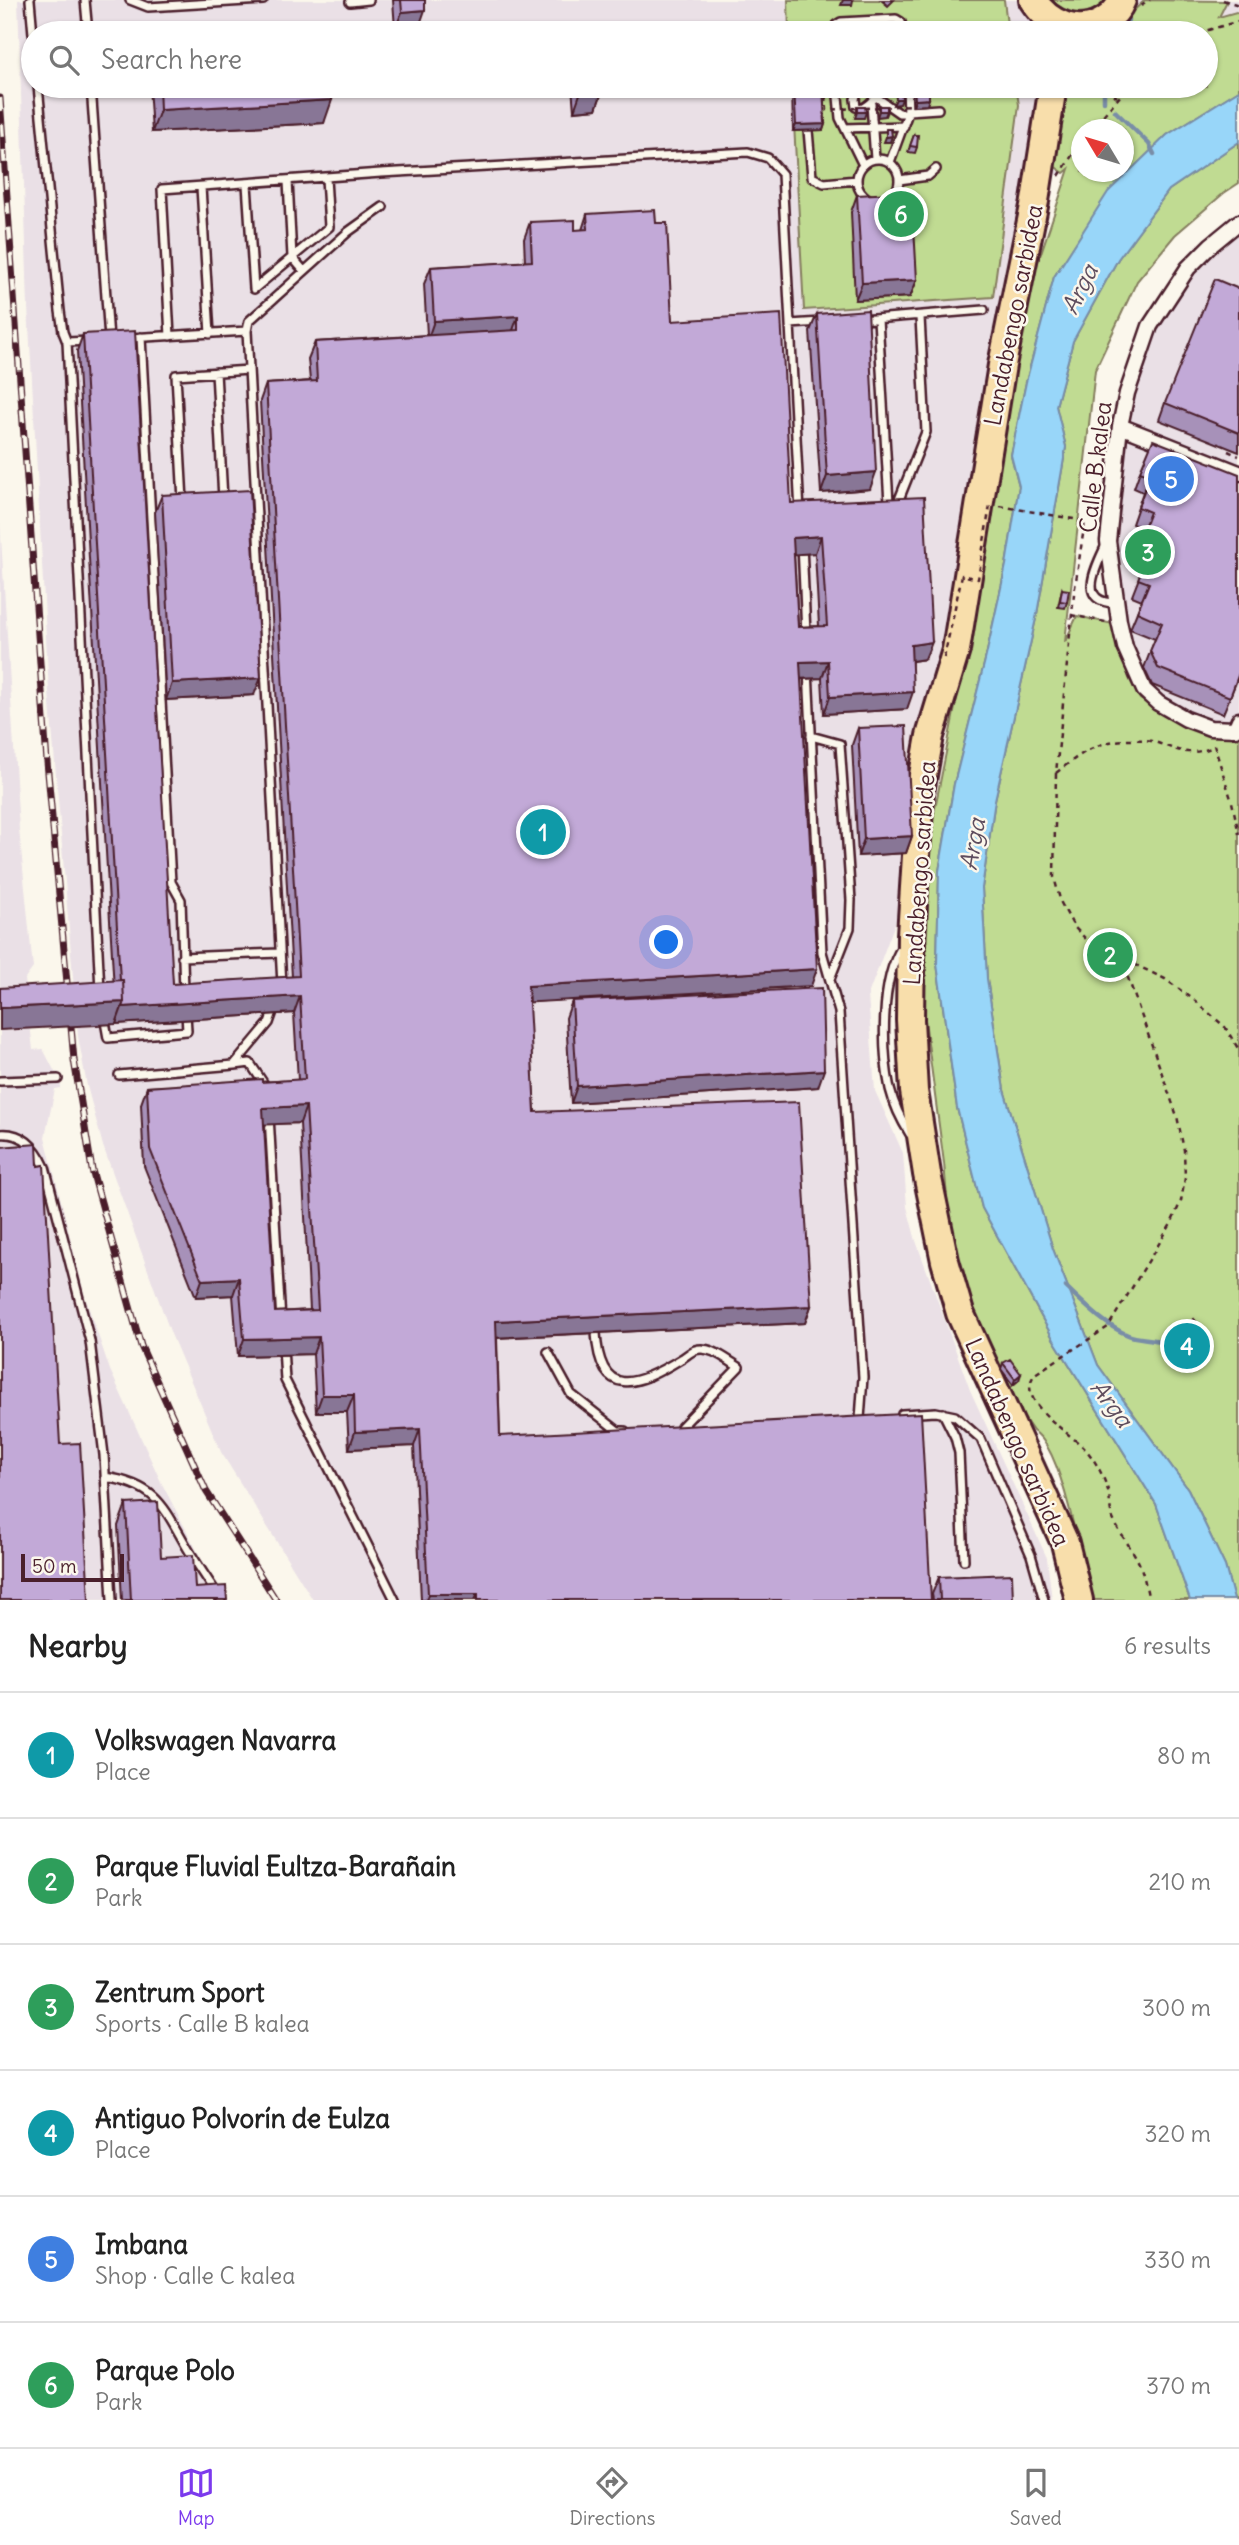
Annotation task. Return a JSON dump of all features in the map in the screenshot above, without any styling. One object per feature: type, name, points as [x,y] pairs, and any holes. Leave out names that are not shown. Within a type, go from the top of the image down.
[{"type":"highway","points":[[1032,0],[1045,16],[1054,21]]},
{"type":"highway","points":[[1032,0],[1037,21]]},
{"type":"highway","points":[[1104,21],[1122,0]]},
{"type":"highway","name":"Landabengo sarbidea","points":[[1051,98],[1035,201],[1002,365],[956,650],[930,736],[920,792],[911,935],[910,1020],[923,1150],[945,1261],[960,1313],[1065,1543],[1079,1600]]},
{"type":"street","name":"Calle B kalea","points":[[1238,726],[1210,728],[1186,719],[1158,703],[1143,690],[1125,647],[1108,541],[1120,426],[1127,393],[1150,326],[1188,268],[1239,222]]},
{"type":"street","points":[[1120,426],[1182,455],[1239,473]]},
{"type":"lane","points":[[30,0],[32,21]]},
{"type":"lane","points":[[85,0],[87,21]]},
{"type":"lane","points":[[130,0],[148,7],[263,0]]},
{"type":"lane","points":[[350,2],[369,0]]},
{"type":"lane","points":[[868,21],[899,21]]},
{"type":"lane","points":[[39,98],[60,312],[67,342],[100,992],[108,1038],[187,1031],[186,1007]]},
{"type":"lane","points":[[92,98],[109,339]]},
{"type":"lane","points":[[839,98],[840,118],[863,165]]},
{"type":"lane","points":[[855,98],[856,107],[861,109],[873,100]]},
{"type":"lane","points":[[890,162],[910,110],[908,98]]},
{"type":"lane","points":[[873,100],[899,113],[938,109]]},
{"type":"lane","points":[[873,100],[875,159]]},
{"type":"lane","points":[[845,128],[904,126]]},
{"type":"lane","points":[[808,130],[812,177],[824,183],[857,180]]},
{"type":"lane","points":[[170,336],[162,190],[381,173],[748,152],[768,158],[782,174],[800,521]]},
{"type":"lane","points":[[875,159],[890,162],[898,172],[900,180],[894,194],[880,201],[871,200],[858,188],[857,180],[863,165],[875,159]]},
{"type":"lane","points":[[900,180],[928,176],[936,169]]},
{"type":"lane","points":[[247,184],[254,289],[329,227],[326,178]]},
{"type":"lane","points":[[288,181],[292,257],[304,271]]},
{"type":"lane","points":[[201,187],[210,334]]},
{"type":"lane","points":[[282,988],[247,331],[249,321],[348,232],[383,207]]},
{"type":"lane","points":[[853,321],[984,310]]},
{"type":"lane","points":[[876,504],[898,502],[926,432],[920,317]]},
{"type":"lane","points":[[878,319],[889,503]]},
{"type":"lane","points":[[790,324],[828,322]]},
{"type":"lane","points":[[67,342],[247,331]]},
{"type":"lane","points":[[141,337],[171,882],[181,900],[185,994]]},
{"type":"lane","points":[[196,502],[183,503],[176,375],[249,370]]},
{"type":"lane","points":[[209,500],[223,499],[216,372]]},
{"type":"lane","points":[[800,508],[813,507]]},
{"type":"lane","points":[[801,534],[806,640]]},
{"type":"lane","points":[[1108,541],[1098,561],[1092,591],[1095,598],[1104,603],[1116,603]]},
{"type":"lane","points":[[808,666],[822,952],[839,1012],[843,1066],[863,1377],[860,1419]]},
{"type":"lane","points":[[811,736],[840,744],[851,900],[850,928],[830,980]]},
{"type":"lane","points":[[182,957],[279,953]]},
{"type":"lane","points":[[234,1065],[269,1023],[278,1000]]},
{"type":"lane","points":[[119,1074],[250,1063],[268,1089],[282,1325]]},
{"type":"lane","points":[[0,1081],[58,1079]]},
{"type":"lane","points":[[0,1134],[9,1133],[30,1142],[39,1153],[45,1167],[90,1341],[105,1477],[112,1600]]},
{"type":"lane","points":[[596,1333],[597,1357],[604,1371],[616,1380],[626,1383],[639,1381],[695,1350],[710,1350],[739,1367],[681,1427]]},
{"type":"lane","points":[[282,1338],[285,1380],[395,1600]]},
{"type":"lane","points":[[548,1352],[571,1394],[618,1431],[631,1430]]},
{"type":"lane","points":[[943,1413],[955,1437],[958,1452],[964,1560]]},
{"type":"lane","points":[[899,1415],[943,1413],[955,1416],[981,1439],[1031,1555],[1044,1600]]},
{"type":"lane","points":[[848,1419],[873,1417]]},
{"type":"lane","points":[[668,1428],[694,1427]]},
{"type":"lane","points":[[105,1477],[124,1480],[148,1492],[166,1508],[188,1550],[221,1600]]},
{"type":"path","points":[[1224,0],[1239,5]]},
{"type":"path","points":[[1218,27],[1239,21]]},
{"type":"path","points":[[826,98],[827,110],[910,110]]},
{"type":"path","points":[[1099,119],[1117,98]]},
{"type":"path","points":[[1228,451],[1239,456]]},
{"type":"path","points":[[944,658],[962,575],[978,579],[990,505],[1085,521],[1071,615],[1056,773],[1054,877],[1061,903],[1074,927],[1090,943],[1165,979],[1193,999],[1226,1027],[1239,1050]]},
{"type":"path","points":[[1071,615],[1113,624]]},
{"type":"path","points":[[1213,735],[1239,834]]},
{"type":"path","points":[[1056,773],[1085,749],[1111,740],[1148,740],[1187,753],[1214,747]]},
{"type":"path","points":[[1121,958],[1177,1116],[1185,1178],[1181,1200],[1171,1224],[1108,1327],[1035,1374],[1030,1380],[1029,1391],[1040,1409],[1084,1447],[1096,1462],[1108,1491],[1113,1519],[1139,1564],[1149,1600]]},
{"type":"shaded area","points":[[18,0],[1239,0],[1239,18],[1218,24],[1218,21],[21,21],[21,92]]},
{"type":"shaded area","points":[[21,98],[1119,98],[1095,119],[1071,119],[1071,162],[1060,176],[1050,172],[930,699],[903,794],[906,853],[901,907],[868,995],[875,1091],[903,1153],[907,1207],[916,1241],[970,1390],[1047,1558],[1052,1600],[313,1600],[221,1452],[171,1334],[103,1146],[87,1086],[78,1036],[49,692],[28,307]]},
{"type":"shaded area","points":[[1239,222],[1239,720],[1210,728],[1158,703],[1132,666],[1108,541],[1137,360],[1188,268]]},
{"type":"shaded area","points":[[0,522],[19,829],[33,968],[25,979],[33,1050],[43,1049],[55,1072],[60,1073],[61,1088],[55,1089],[45,1137],[85,1297],[110,1370],[161,1482],[204,1564],[227,1600],[0,1600]]},
{"type":"green space","points":[[788,0],[1004,0],[1007,21],[789,21]]},
{"type":"green space","points":[[1051,0],[1106,0],[1093,10],[1078,13],[1064,9]]},
{"type":"green space","points":[[1145,0],[1227,1],[1219,17],[1236,12],[1239,14],[1239,90],[1167,135],[1134,167],[1134,119],[1071,119],[1071,182],[1119,182],[1109,192],[1054,277],[1026,382],[1011,455],[1019,486],[1006,565],[954,784],[939,871],[937,964],[957,1108],[982,1208],[1054,1340],[1156,1504],[1190,1600],[1087,1600],[1062,1482],[1043,1441],[1002,1386],[951,1244],[944,1163],[924,1013],[931,828],[964,662],[999,451],[1031,283],[1069,169],[1064,173],[1054,166],[1065,98],[1218,98],[1218,21],[1123,21]]},
{"type":"green space","points":[[793,98],[1018,98],[993,297],[804,310]]},
{"type":"green space","points":[[1239,142],[1239,183],[1175,235],[1137,281],[1095,370],[1065,642],[1077,616],[1113,624],[1129,678],[1140,699],[1181,723],[1239,730],[1239,1600],[1234,1600],[1225,1566],[1188,1489],[1098,1365],[1053,1249],[1004,1090],[987,979],[982,888],[995,800],[1037,614],[1066,447],[1056,406],[1073,341],[1118,259],[1169,190]]},
{"type":"water","name":"Arga","points":[[1239,90],[1239,142],[1169,190],[1118,259],[1073,341],[1056,406],[1066,447],[1037,614],[995,800],[982,888],[987,979],[1004,1090],[1053,1249],[1098,1365],[1188,1489],[1225,1566],[1234,1600],[1190,1600],[1156,1504],[1054,1340],[982,1208],[957,1108],[937,964],[939,871],[954,784],[1006,565],[1019,486],[1011,455],[1026,382],[1054,277],[1108,192],[1118,182],[1134,182],[1134,167],[1167,135]]},
{"type":"building","points":[[401,0],[425,0],[425,10],[402,12]]},
{"type":"building","points":[[160,98],[332,98],[332,100],[160,110]]},
{"type":"building","points":[[795,98],[824,98],[825,124],[796,125]]},
{"type":"building","points":[[879,106],[887,106],[887,111],[879,111]]},
{"type":"building","points":[[857,107],[865,107],[866,112],[857,112]]},
{"type":"building","points":[[886,129],[891,129],[892,136],[886,137]]},
{"type":"building","points":[[914,135],[918,135],[917,147],[910,146]]},
{"type":"building","points":[[912,192],[917,280],[862,283],[857,195]]},
{"type":"building","points":[[655,210],[656,223],[667,223],[672,321],[781,314],[791,503],[924,497],[932,642],[911,645],[913,692],[830,697],[828,661],[800,662],[817,969],[528,986],[535,1112],[799,1102],[811,1306],[496,1321],[500,1436],[921,1413],[931,1600],[478,1600],[478,1594],[428,1594],[420,1429],[355,1432],[354,1395],[322,1395],[319,1337],[244,1339],[239,1278],[202,1280],[150,1149],[147,1087],[262,1079],[262,1082],[305,1079],[300,996],[122,1007],[123,980],[120,980],[83,334],[135,331],[173,984],[299,976],[266,384],[317,381],[315,342],[518,330],[518,316],[434,321],[431,267],[532,261],[530,222],[575,220],[575,230],[588,229],[587,214]],"holes":[[[821,536],[827,626],[798,627],[793,538]],[[306,1106],[318,1310],[275,1312],[263,1108]]]},
{"type":"building","points":[[1215,279],[1239,289],[1239,433],[1165,403]]},
{"type":"building","points":[[868,310],[876,472],[827,476],[817,314]]},
{"type":"building","points":[[1153,440],[1239,474],[1239,673],[1230,697],[1158,668],[1150,651],[1162,623],[1137,612],[1149,583],[1138,579],[1150,548],[1138,542],[1150,512],[1138,507],[1150,475],[1140,471]]},
{"type":"building","points":[[250,490],[261,678],[172,683],[162,495]]},
{"type":"building","points":[[1062,589],[1069,590],[1067,602],[1060,601]]},
{"type":"building","points":[[906,726],[912,836],[864,839],[858,728]]},
{"type":"building","points":[[1097,951],[1104,951],[1109,959],[1106,964],[1099,965],[1095,962],[1094,955]]},
{"type":"building","points":[[123,980],[124,1002],[0,1008],[0,988]]},
{"type":"building","points":[[822,988],[824,1070],[577,1086],[572,1001]]},
{"type":"building","points":[[37,1144],[38,1166],[44,1165],[60,1444],[80,1443],[89,1600],[0,1600],[0,1147]]},
{"type":"building","points":[[1194,1319],[1207,1335],[1188,1352],[1174,1335]]},
{"type":"building","points":[[1010,1359],[1021,1374],[1015,1379],[1003,1363]]},
{"type":"building","points":[[158,1502],[161,1557],[193,1555],[195,1588],[226,1586],[227,1600],[131,1600],[126,1504]]},
{"type":"building","points":[[1012,1574],[1013,1600],[940,1600],[939,1577]]},
{"type":"waterway","points":[[1115,111],[1149,144],[1154,154]]},
{"type":"waterway","points":[[1066,1287],[1095,1314],[1119,1331],[1133,1337],[1160,1341],[1170,1347]]},
{"type":"railway","points":[[0,98],[47,762],[74,1060],[92,1170],[141,1346],[206,1491],[276,1600]]},
{"type":"place","name":"Parque Polo","points":[[901,214]]},
{"type":"place","name":"Imbana","points":[[1171,479]]},
{"type":"place","name":"Zentrum Sport","points":[[1148,552]]},
{"type":"place","name":"Volkswagen Navarra","points":[[543,832]]},
{"type":"place","name":"Parque Fluvial Eultza-Barañain","points":[[1110,955]]},
{"type":"place","name":"Antiguo Polvorín de Eulza","points":[[1187,1346]]}]
